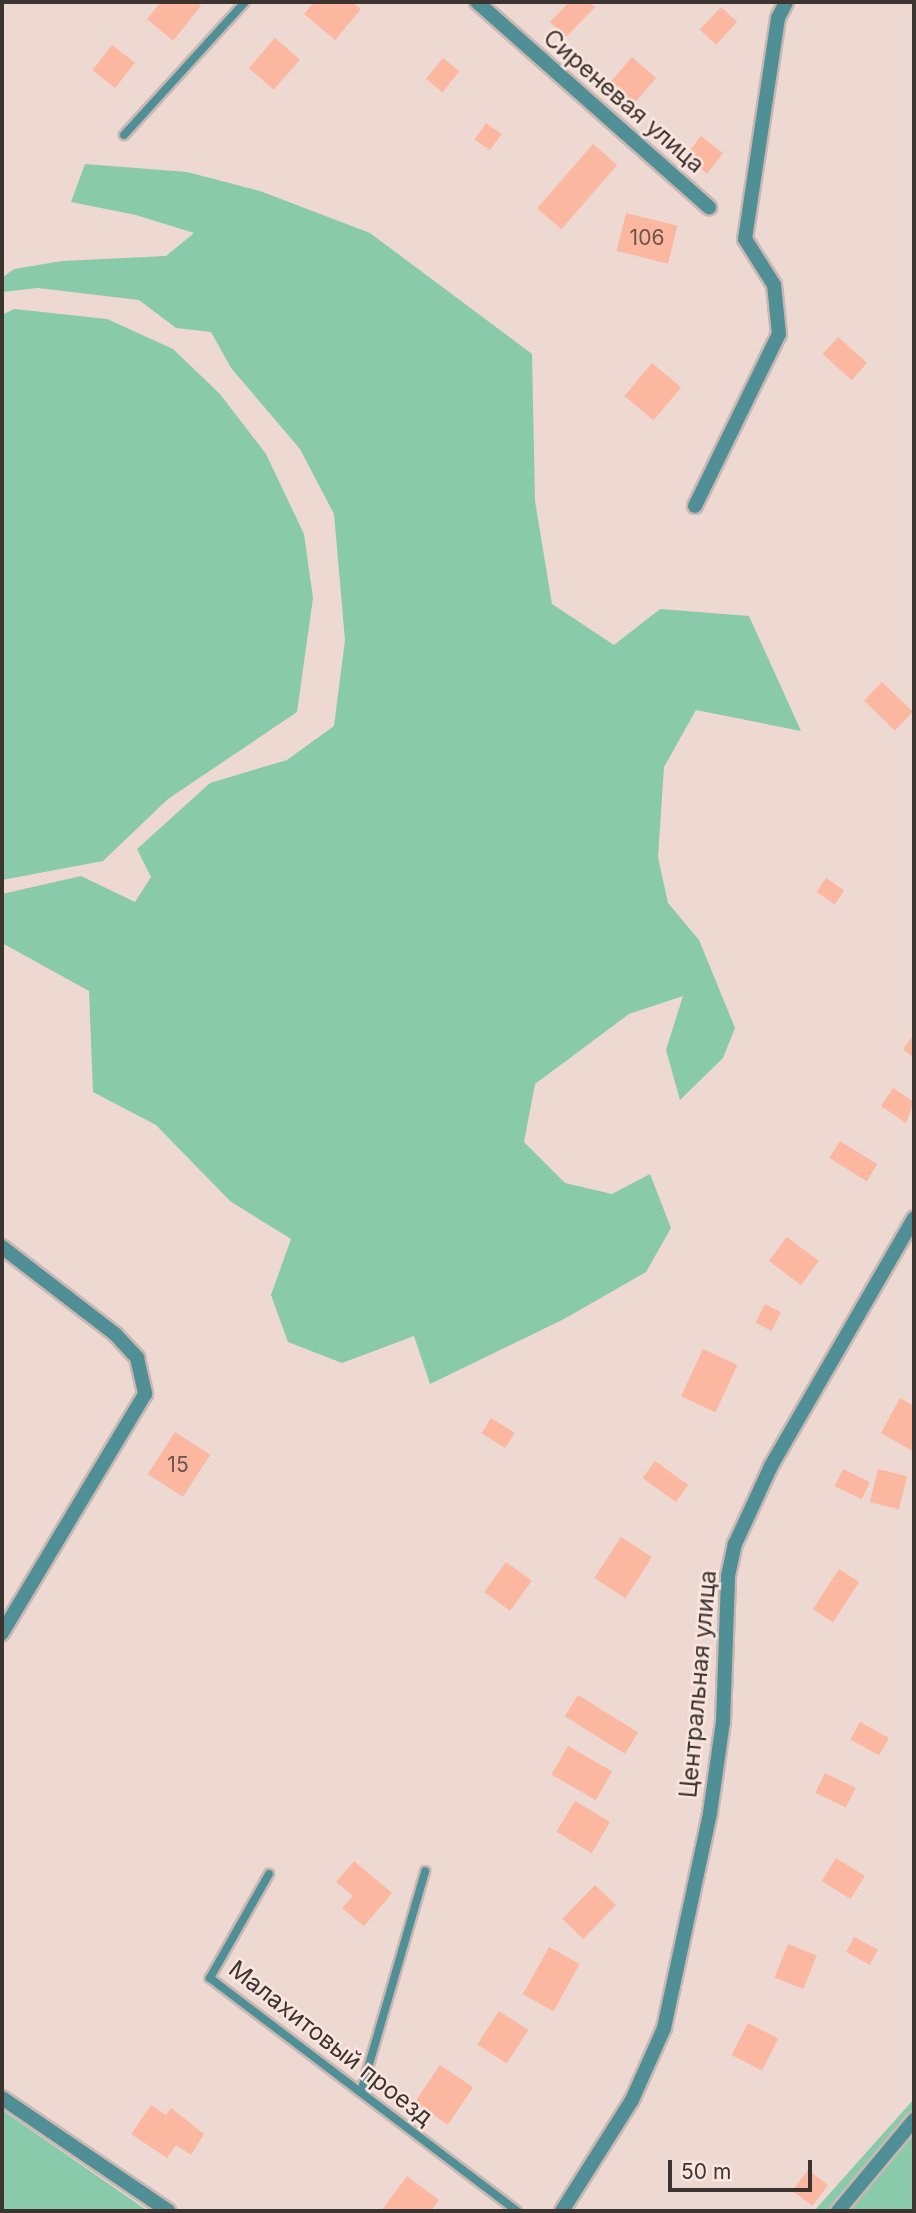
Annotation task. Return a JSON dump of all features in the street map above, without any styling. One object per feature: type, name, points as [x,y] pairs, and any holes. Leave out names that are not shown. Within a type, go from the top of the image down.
[{"type":"street","name":"Сиреневая улица","points":[[477,2],[709,207]]},
{"type":"street","points":[[695,506],[779,334],[774,285],[746,239],[778,18],[786,2]]},
{"type":"street","name":"Центральная улица","points":[[562,2211],[632,2100],[664,2028],[712,1800],[723,1722],[728,1576],[735,1544],[771,1466],[914,1218]]},
{"type":"street","points":[[2,1247],[114,1334],[137,1358],[145,1394],[2,1633]]},
{"type":"street","points":[[2,2098],[168,2211]]},
{"type":"street","points":[[838,2211],[914,2120]]},
{"type":"lane","points":[[124,135],[245,2]]},
{"type":"lane","points":[[361,2092],[425,1871]]},
{"type":"lane","name":"Малахитовый проезд","points":[[269,1874],[210,1978],[517,2211]]},
{"type":"green space","points":[[85,164],[187,172],[260,191],[370,233],[532,354],[535,501],[552,604],[614,645],[660,609],[749,616],[801,731],[696,710],[664,767],[658,857],[668,903],[699,940],[735,1028],[723,1058],[680,1100],[666,1050],[683,996],[629,1014],[535,1084],[524,1142],[565,1183],[612,1194],[650,1174],[671,1228],[646,1272],[564,1319],[430,1384],[414,1336],[342,1363],[288,1342],[271,1295],[291,1239],[230,1201],[156,1125],[93,1092],[89,991],[2,943],[2,894],[81,876],[135,902],[151,877],[137,849],[210,783],[287,760],[334,726],[345,640],[334,514],[300,449],[231,368],[211,332],[176,328],[139,300],[38,288],[2,292],[2,278],[14,269],[62,261],[166,256],[194,233],[136,215],[71,202]]},
{"type":"green space","points":[[14,309],[107,319],[173,349],[220,394],[266,454],[304,534],[313,598],[297,712],[168,799],[103,861],[2,880],[2,315]]},
{"type":"green space","points":[[914,2099],[914,2211],[814,2211]]},
{"type":"green space","points":[[2,2110],[148,2211],[2,2211]]},
{"type":"building","points":[[161,2],[196,2],[201,6],[173,41],[147,19]]},
{"type":"building","points":[[314,2],[352,2],[361,9],[335,40],[304,14]]},
{"type":"building","points":[[569,2],[589,2],[595,7],[566,37],[550,22]]},
{"type":"building","points":[[721,7],[737,22],[716,45],[700,30]]},
{"type":"building","points":[[275,38],[300,60],[274,90],[249,68]]},
{"type":"building","points":[[112,45],[135,63],[115,88],[92,70]]},
{"type":"building","points":[[632,57],[656,78],[635,103],[610,82]]},
{"type":"building","points":[[443,58],[459,71],[442,92],[426,79]]},
{"type":"building","points":[[486,123],[502,134],[490,150],[475,139]]},
{"type":"building","points":[[701,136],[723,153],[707,174],[685,156]]},
{"type":"building","points":[[593,144],[617,165],[561,229],[537,208]]},
{"type":"building","points":[[626,213],[677,226],[668,264],[617,251]]},
{"type":"building","points":[[838,337],[867,363],[852,380],[823,354]]},
{"type":"building","points":[[652,363],[681,387],[653,420],[624,396]]},
{"type":"building","points":[[882,682],[913,712],[895,731],[864,701]]},
{"type":"building","points":[[826,878],[844,890],[835,904],[816,892]]},
{"type":"building","points":[[912,1037],[914,1039],[914,1058],[903,1049]]},
{"type":"building","points":[[893,1088],[914,1102],[906,1123],[881,1106]]},
{"type":"building","points":[[840,1141],[877,1164],[867,1181],[829,1158]]},
{"type":"building","points":[[787,1237],[819,1261],[801,1285],[769,1261]]},
{"type":"building","points":[[765,1304],[781,1312],[772,1331],[755,1323]]},
{"type":"building","points":[[703,1349],[737,1365],[715,1412],[681,1396]]},
{"type":"building","points":[[900,1398],[914,1406],[914,1452],[881,1433]]},
{"type":"building","points":[[491,1418],[515,1433],[505,1448],[481,1433]]},
{"type":"building","points":[[175,1432],[210,1455],[183,1497],[148,1474]]},
{"type":"building","points":[[655,1461],[688,1485],[676,1502],[643,1478]]},
{"type":"building","points":[[843,1469],[870,1482],[862,1499],[835,1486]]},
{"type":"building","points":[[878,1469],[907,1476],[899,1509],[870,1502]]},
{"type":"building","points":[[621,1537],[652,1557],[625,1598],[594,1578]]},
{"type":"building","points":[[506,1562],[532,1581],[510,1611],[484,1592]]},
{"type":"building","points":[[839,1569],[859,1582],[833,1622],[813,1609]]},
{"type":"building","points":[[578,1695],[638,1733],[625,1754],[565,1716]]},
{"type":"building","points":[[860,1722],[889,1738],[879,1755],[850,1739]]},
{"type":"building","points":[[568,1746],[612,1772],[596,1800],[552,1775]]},
{"type":"building","points":[[825,1773],[856,1788],[846,1808],[815,1793]]},
{"type":"building","points":[[575,1801],[610,1822],[592,1853],[556,1832]]},
{"type":"building","points":[[836,1858],[865,1876],[851,1899],[822,1881]]},
{"type":"building","points":[[354,1861],[392,1893],[364,1926],[342,1908],[353,1896],[336,1882]]},
{"type":"building","points":[[595,1885],[616,1905],[583,1939],[562,1919]]},
{"type":"building","points":[[854,1937],[878,1950],[870,1965],[846,1952]]},
{"type":"building","points":[[788,1944],[817,1956],[803,1989],[775,1977]]},
{"type":"building","points":[[549,1947],[580,1964],[553,2011],[523,1994]]},
{"type":"building","points":[[499,2011],[528,2030],[507,2064],[477,2045]]},
{"type":"building","points":[[748,2023],[778,2038],[762,2071],[732,2055]]},
{"type":"building","points":[[440,2065],[473,2087],[448,2125],[415,2102]]},
{"type":"building","points":[[151,2105],[166,2115],[171,2108],[204,2134],[191,2155],[176,2145],[167,2158],[131,2134]]},
{"type":"building","points":[[808,2170],[828,2185],[812,2206],[792,2191]]},
{"type":"building","points":[[407,2176],[439,2200],[431,2211],[381,2211]]}]
